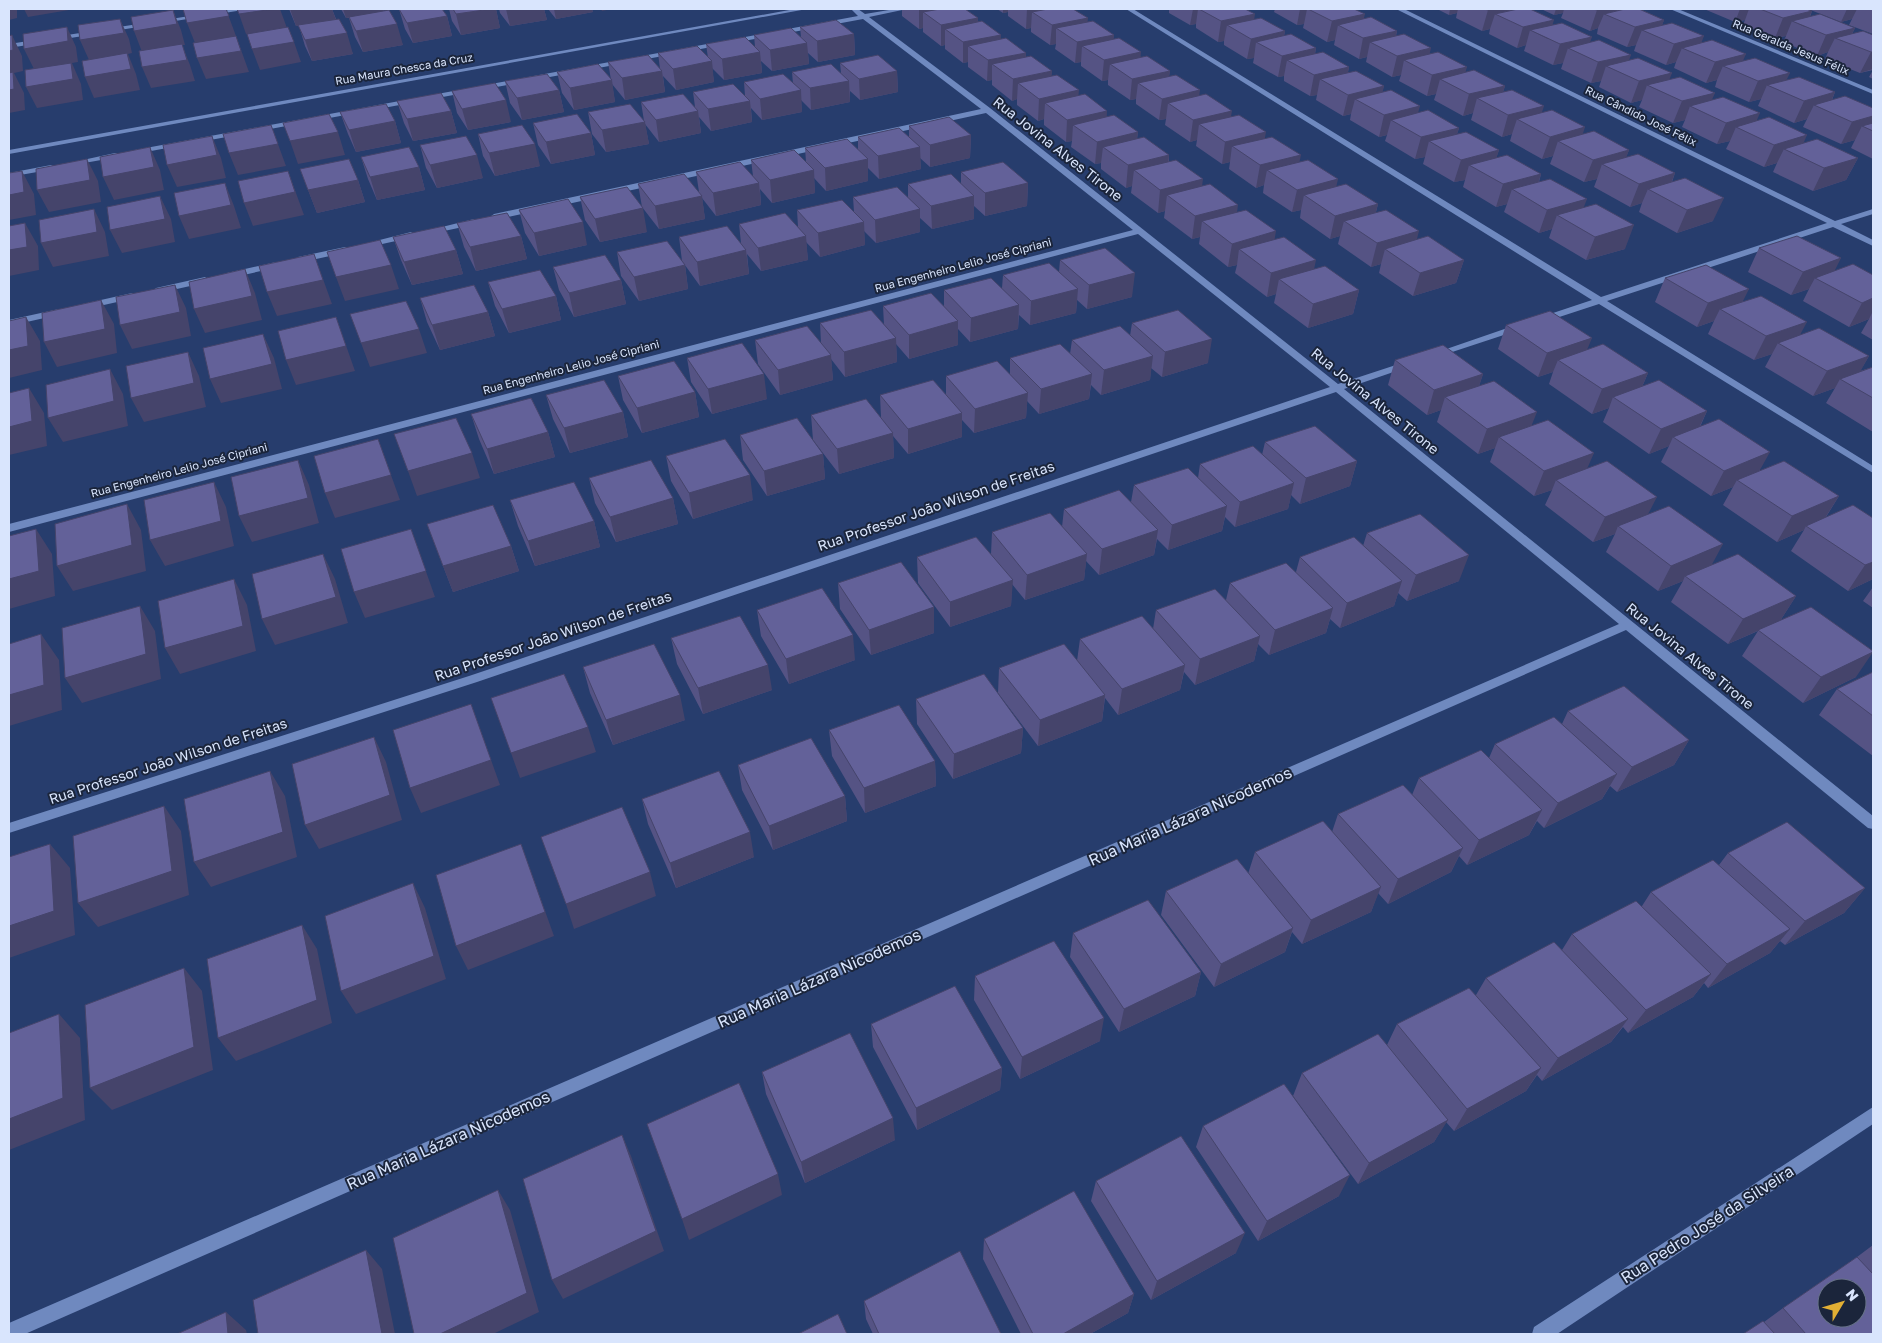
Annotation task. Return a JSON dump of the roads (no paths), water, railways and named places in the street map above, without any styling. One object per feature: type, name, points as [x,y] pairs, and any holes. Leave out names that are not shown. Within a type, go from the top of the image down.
[{"type":"street","points":[[9,46],[246,9]]},
{"type":"street","name":"Rua Maura Chesca da Cruz","points":[[9,152],[804,9]]},
{"type":"street","name":"Rua Jovina Alves Tirone","points":[[854,9],[987,110],[1336,387],[1873,824]]},
{"type":"street","points":[[68,164],[904,9]]},
{"type":"street","points":[[1128,9],[1873,470]]},
{"type":"street","name":"Rua Cândido José Félix","points":[[1399,9],[1873,243]]},
{"type":"street","name":"Rua Geralda Jesus Félix","points":[[1673,9],[1873,92]]},
{"type":"street","points":[[425,232],[987,110]]},
{"type":"street","points":[[9,175],[58,166]]},
{"type":"street","name":"Rua Professor João Wilson de Freitas","points":[[9,828],[473,679],[1336,387],[1873,211]]},
{"type":"street","name":"Rua Engenheiro Lelio José Cipriani","points":[[9,528],[1139,231]]},
{"type":"street","points":[[222,276],[416,234]]},
{"type":"street","points":[[154,291],[212,278]]},
{"type":"street","points":[[76,308],[144,293]]},
{"type":"street","points":[[9,322],[67,310]]},
{"type":"street","name":"Rua Maria Lázara Nicodemos","points":[[9,1332],[1629,624]]},
{"type":"street","name":"Rua Pedro José da Silveira","points":[[1541,1334],[1873,1114]]}]
